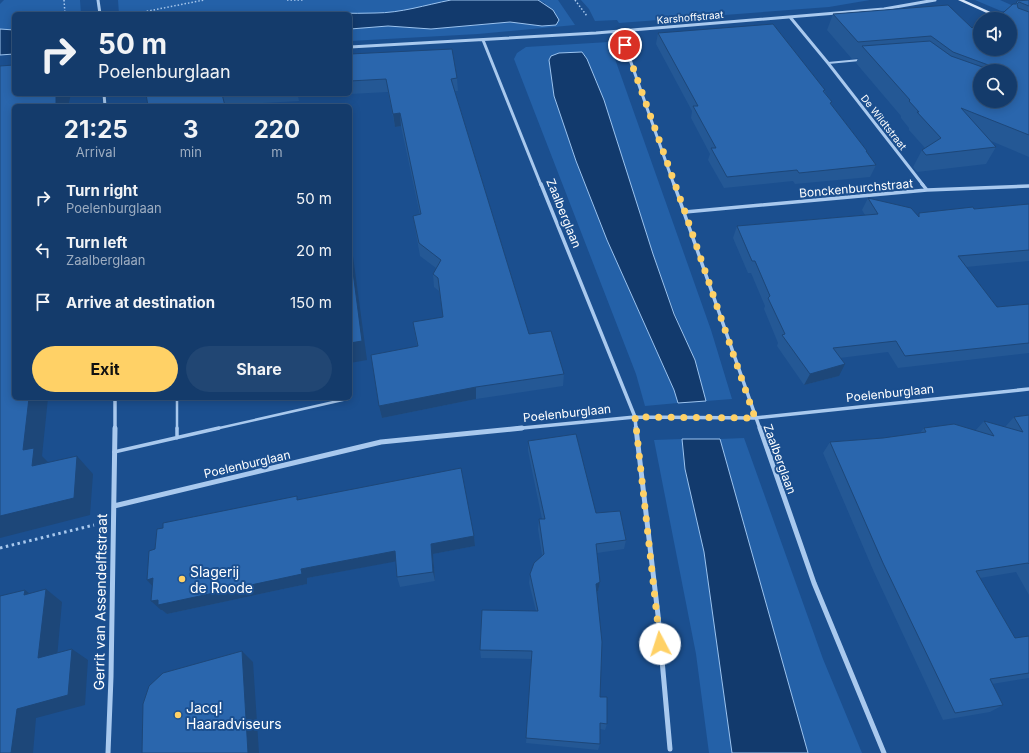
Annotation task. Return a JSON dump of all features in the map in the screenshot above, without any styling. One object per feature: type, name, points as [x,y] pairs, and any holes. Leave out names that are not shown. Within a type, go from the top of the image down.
[{"type":"street","points":[[98,0],[100,12]]},
{"type":"street","name":"Karshoffstraat","points":[[352,47],[620,31],[884,9],[935,0]]},
{"type":"street","points":[[960,0],[988,12]]},
{"type":"street","name":"De Wildtstraat","points":[[790,17],[828,63],[927,190]]},
{"type":"street","name":"Zaalberglaan","points":[[620,31],[685,212],[755,418],[814,583],[884,753]]},
{"type":"street","name":"Zaalberglaan","points":[[483,40],[635,417],[658,615],[670,749]]},
{"type":"street","name":"Bonckenburchstraat","points":[[685,212],[927,190],[1029,186]]},
{"type":"street","name":"Poelenburglaan","points":[[114,506],[381,442],[635,417],[755,418],[1029,389]]},
{"type":"street","name":"Gerrit van Assendelftstraat","points":[[108,753],[114,520],[115,400]]},
{"type":"lane","points":[[828,63],[868,60]]},
{"type":"lane","points":[[177,400],[177,438]]},
{"type":"lane","points":[[114,452],[343,400]]},
{"type":"path","points":[[64,0],[65,12]]},
{"type":"path","points":[[143,12],[204,0]]},
{"type":"path","points":[[287,0],[302,0]]},
{"type":"path","points":[[0,548],[114,520]]},
{"type":"shaded area","points":[[4,0],[80,0],[81,12],[12,12],[12,30],[0,29],[0,4]]},
{"type":"shaded area","points":[[118,0],[451,0],[413,9],[385,13],[119,12]]},
{"type":"shaded area","points":[[451,0],[538,0],[553,10],[559,20],[556,25],[542,26],[510,22],[431,29],[388,26],[352,29],[352,13],[385,13]]},
{"type":"shaded area","points":[[538,0],[558,0],[575,25],[478,34],[352,41],[352,29],[388,26],[431,29],[510,22],[542,26],[545,3]]},
{"type":"shaded area","points":[[581,0],[870,0],[829,7],[619,23],[617,20],[595,21],[589,9]]},
{"type":"shaded area","points":[[975,0],[1000,0],[1029,13],[1001,11]]},
{"type":"shaded area","points":[[0,29],[12,30],[12,54],[0,55]]},
{"type":"shaded area","points":[[609,42],[711,330],[732,399],[706,401],[695,360],[675,314],[653,254],[604,100],[587,59],[582,52],[549,60],[554,96],[576,161],[607,240],[674,390],[678,403],[645,406],[636,374],[514,59],[517,53],[526,47]]},
{"type":"shaded area","points":[[582,52],[587,59],[604,100],[653,254],[674,314],[695,360],[706,401],[678,403],[674,390],[607,240],[576,161],[554,96],[549,60],[551,56],[559,53]]},
{"type":"shaded area","points":[[744,438],[823,659],[862,753],[808,753],[720,439]]},
{"type":"shaded area","points":[[682,439],[685,469],[704,552],[732,753],[709,753],[696,654],[654,440]]},
{"type":"shaded area","points":[[682,439],[720,439],[808,753],[732,753],[704,552],[685,469]]},
{"type":"building","points":[[1029,0],[1029,6],[1019,2],[1017,4],[1018,8],[1029,12],[1029,135],[961,108],[996,147],[926,155],[922,150],[941,138],[917,112],[919,112],[909,101],[910,100],[862,46],[930,41],[951,56],[974,64],[973,108],[1017,108],[1017,64],[986,64],[953,52],[931,36],[858,42],[833,14],[948,5],[972,28],[973,27],[973,56],[1017,56],[1017,12],[1004,12],[1013,4],[1016,4],[1017,1]]},
{"type":"building","points":[[773,24],[825,90],[823,91],[832,102],[830,103],[876,165],[799,173],[797,170],[727,177],[711,148],[716,148],[693,106],[698,106],[658,33]]},
{"type":"building","points":[[452,49],[457,78],[451,79],[529,334],[551,331],[564,374],[476,387],[379,406],[371,355],[418,346],[413,322],[443,317],[438,278],[433,274],[441,260],[419,243],[413,216],[421,214],[400,113],[393,114],[386,79],[352,81],[352,54]]},
{"type":"building","points":[[12,65],[12,96],[56,96],[56,104],[12,104],[12,400],[29,400],[23,450],[34,448],[32,466],[77,456],[74,498],[0,516],[0,66]]},
{"type":"building","points":[[146,96],[222,96],[224,104],[148,104]]},
{"type":"building","points":[[868,198],[911,208],[919,217],[919,213],[973,207],[974,209],[1029,204],[1029,250],[958,256],[997,307],[1029,304],[1029,343],[905,356],[896,341],[833,348],[845,364],[810,374],[782,335],[785,334],[768,298],[770,296],[755,261],[752,261],[737,226],[878,214]]},
{"type":"building","points":[[352,264],[362,341],[352,343]]},
{"type":"building","points":[[1029,415],[1029,564],[976,571],[1015,638],[1029,636],[1029,673],[990,679],[1003,705],[955,713],[883,563],[830,442],[883,438],[926,432],[924,428],[954,424],[994,436],[984,421],[1023,432],[1014,417]]},
{"type":"building","points":[[576,434],[596,513],[620,511],[626,540],[596,544],[600,582],[596,584],[602,642],[600,697],[607,697],[607,724],[600,723],[600,744],[526,738],[532,651],[480,650],[482,610],[538,611],[530,574],[534,563],[544,554],[539,519],[545,519],[528,441]]},
{"type":"building","points":[[461,468],[474,536],[431,544],[433,572],[397,577],[395,551],[301,569],[302,574],[158,605],[158,600],[151,601],[153,578],[147,580],[149,551],[155,549],[157,529],[163,528],[163,523],[297,496],[297,500]]},
{"type":"building","points":[[46,589],[38,658],[72,649],[68,695],[17,709],[11,753],[0,753],[0,596],[25,590],[24,595]]},
{"type":"building","points":[[242,651],[248,753],[142,753],[143,704],[149,686],[163,673]]},
{"type":"place","name":"Slagerij de Roode","points":[[182,579]]},
{"type":"place","name":"Jacq! Haaradviseurs","points":[[178,715]]},
{"type":"route","points":[[625,45],[685,212],[755,418],[635,417],[660,644]]}]
